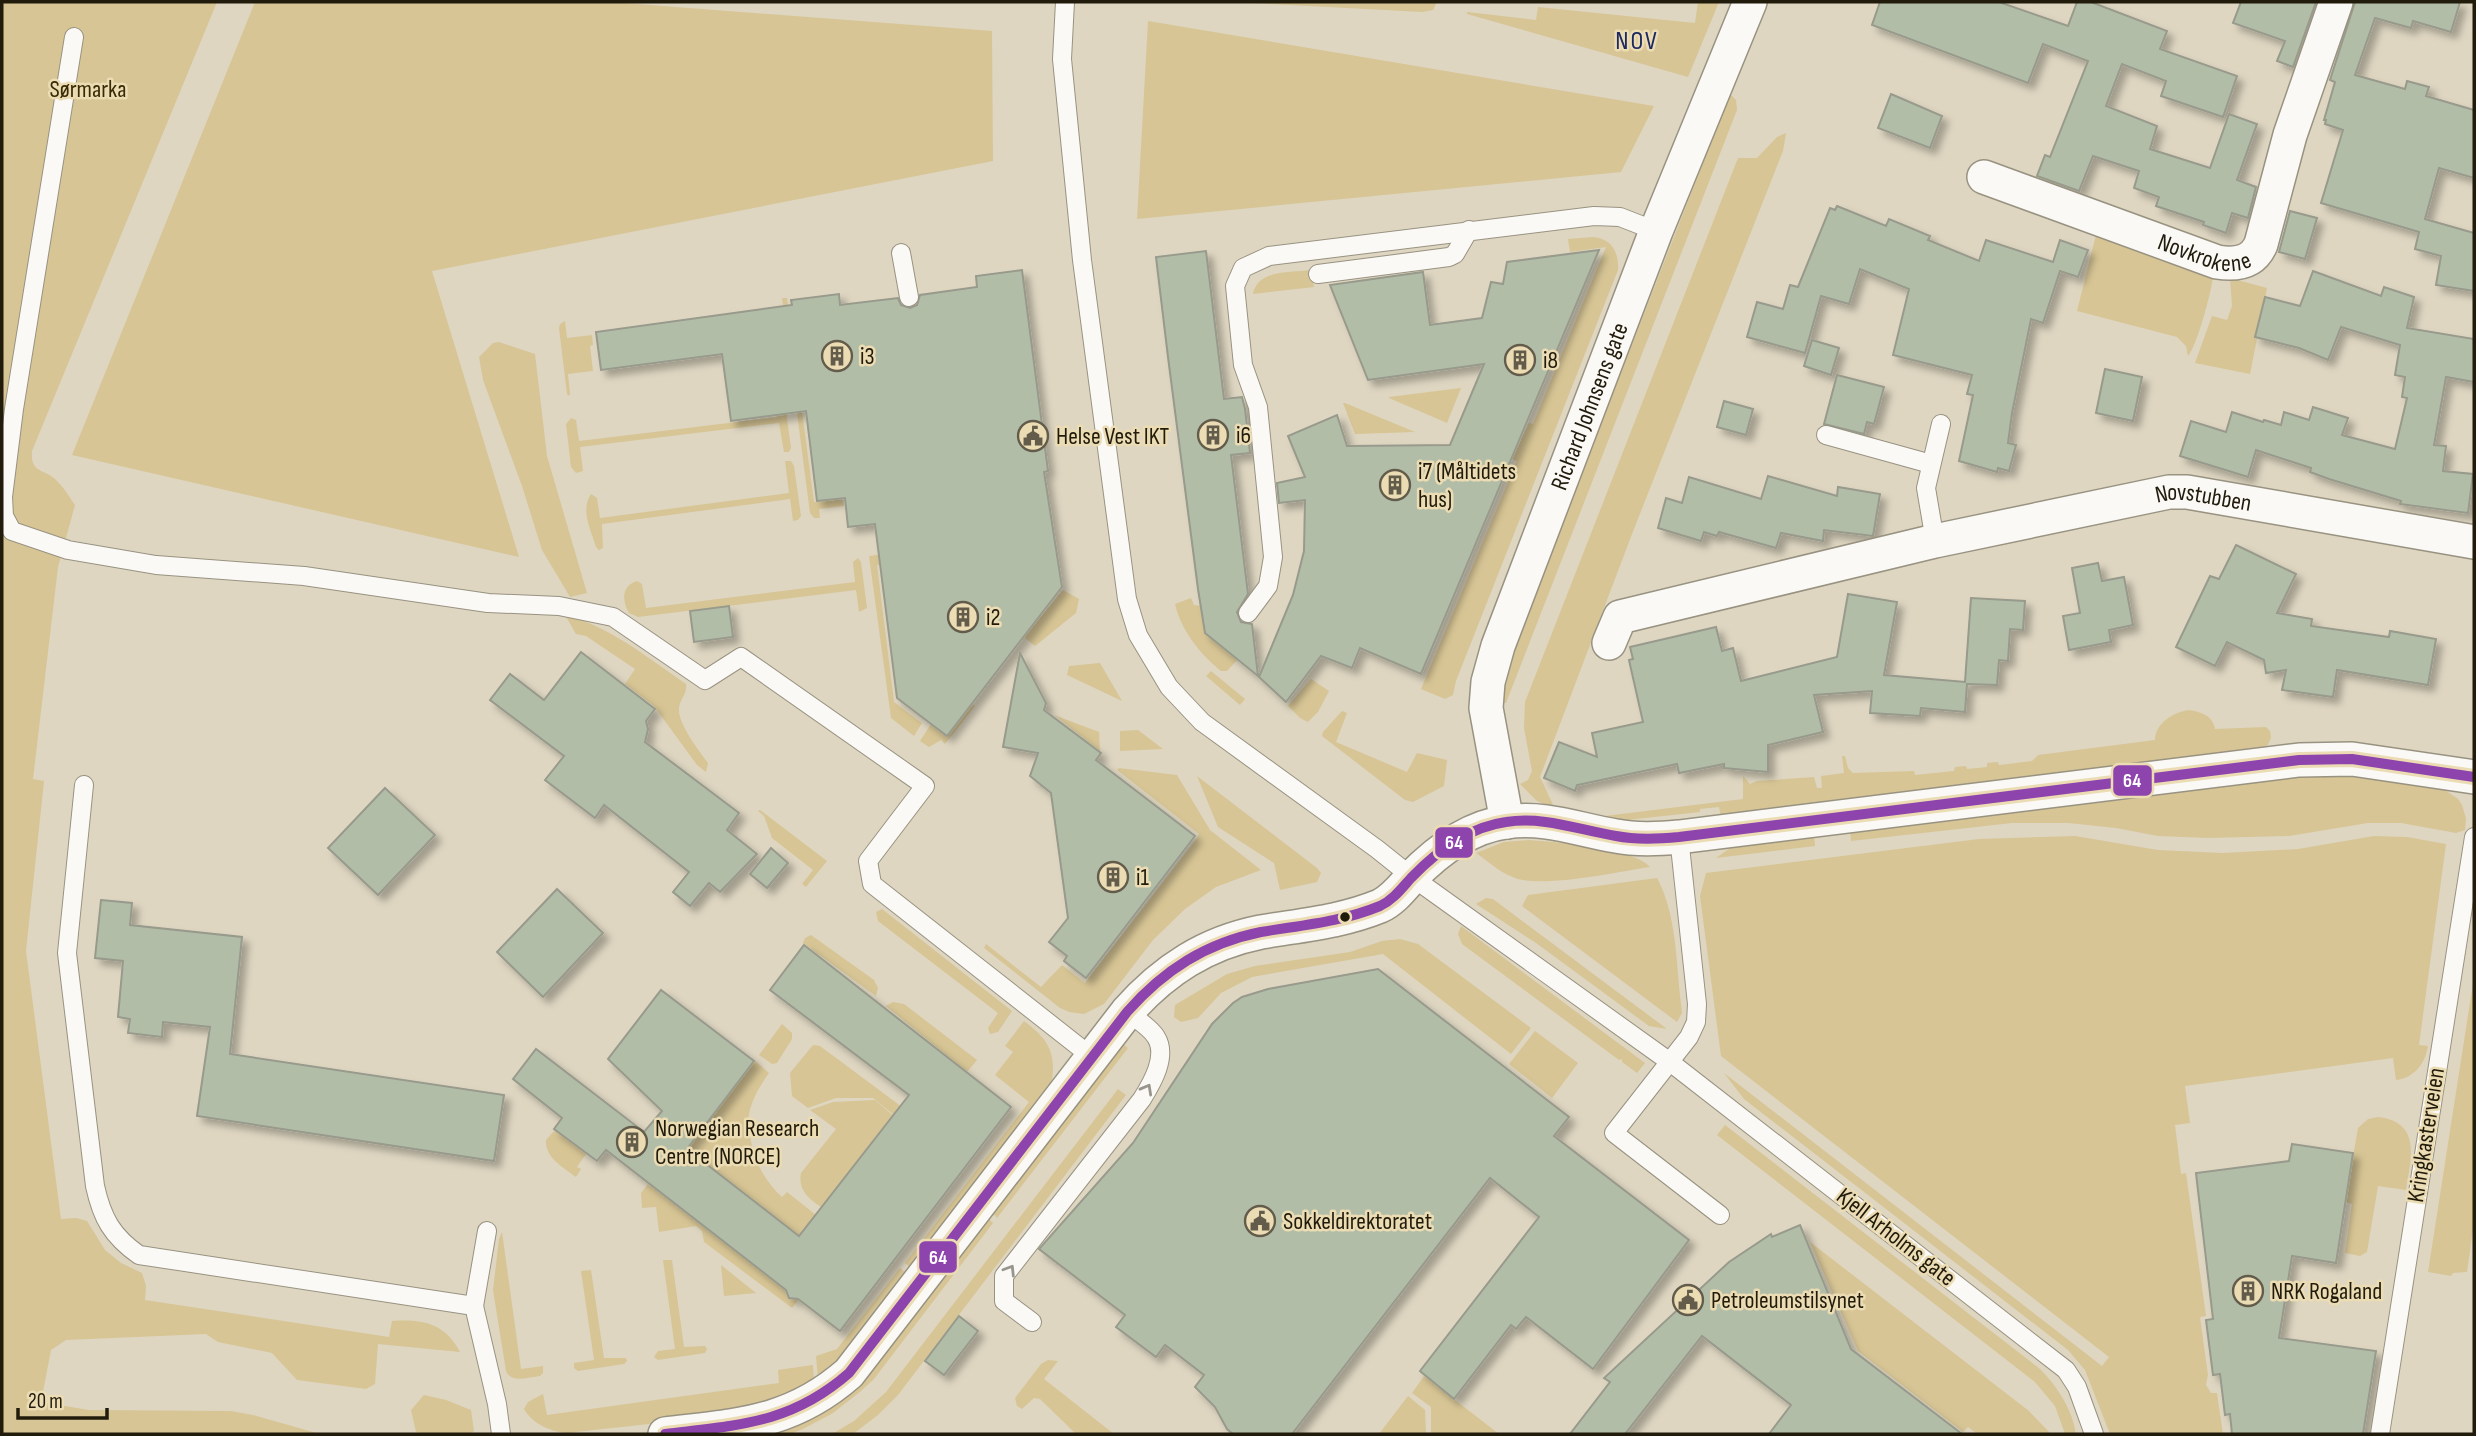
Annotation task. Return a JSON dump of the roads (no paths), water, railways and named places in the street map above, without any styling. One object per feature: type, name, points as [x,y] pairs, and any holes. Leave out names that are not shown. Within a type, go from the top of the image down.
[{"type":"street","name":"Richard Johnsens gate","points":[[1507,822],[1488,727],[1488,682],[1498,646],[1656,231],[1750,2]]},
{"type":"street","name":"Novkrokene","points":[[1984,177],[2208,259],[2230,264],[2248,260],[2261,244],[2290,135],[2336,2]]},
{"type":"street","name":"Novstubben","points":[[1609,643],[1620,617],[1935,541],[2178,492],[2474,541]]},
{"type":"street","points":[[665,1434],[766,1420],[818,1397],[849,1373],[1127,1012],[1169,971],[1206,949],[1262,932],[1327,923],[1382,905],[1402,890],[1412,877],[1444,848],[1469,833],[1507,822],[1538,820],[1633,838],[1679,837],[2279,761],[2352,759],[2474,777]]},
{"type":"lane","name":"Kjell Arholms gate","points":[[1065,2],[1062,59],[1082,260],[1126,599],[1133,623],[1169,687],[1202,722],[1670,1062],[2066,1370],[2077,1387],[2094,1434]]},
{"type":"lane","points":[[74,37],[3,496],[4,516],[12,530],[68,550],[156,565],[304,576],[488,603],[559,606],[613,617],[705,680],[741,657],[925,786],[867,861],[872,884],[1092,1057]]},
{"type":"lane","points":[[1248,613],[1268,586],[1273,557],[1258,407],[1243,365],[1234,286],[1239,273],[1269,256],[1603,215],[1620,217],[1656,231]]},
{"type":"lane","points":[[1318,274],[1449,257],[1455,254],[1469,230]]},
{"type":"lane","points":[[901,253],[909,297]]},
{"type":"lane","points":[[1935,541],[1927,498],[1927,478],[1941,424]]},
{"type":"lane","points":[[1826,435],[1930,464]]},
{"type":"lane","points":[[84,785],[67,953],[95,1186],[106,1222],[121,1242],[139,1255],[474,1306]]},
{"type":"lane","points":[[1679,837],[1697,1004],[1696,1022],[1689,1037],[1614,1133],[1720,1215]]},
{"type":"lane","name":"Kringkasterveien","points":[[2380,1434],[2474,837]]},
{"type":"lane","points":[[1032,1322],[1004,1301],[1004,1276],[1142,1099],[1158,1066],[1159,1040],[1152,1031],[1127,1012]]},
{"type":"lane","points":[[487,1231],[474,1306],[497,1404],[501,1434]]},
{"type":"place","name":"i3","points":[[837,356]]},
{"type":"place","name":"i8","points":[[1520,360]]},
{"type":"place","name":"i6","points":[[1213,435]]},
{"type":"place","name":"Helse Vest IKT","points":[[1033,436]]},
{"type":"place","name":"i7 (Måltidets hus)","points":[[1395,485]]},
{"type":"place","name":"i2","points":[[963,617]]},
{"type":"place","name":"i1","points":[[1113,877]]},
{"type":"place","name":"Norwegian Research Centre (NORCE)","points":[[632,1142]]},
{"type":"place","name":"Sokkeldirektoratet","points":[[1260,1221]]},
{"type":"place","name":"NRK Rogaland","points":[[2248,1291]]},
{"type":"place","name":"Petroleumstilsynet","points":[[1688,1300]]},
{"type":"district","name":"NOV","points":[[1637,41]]},
{"type":"park label","name":"Sørmarka","points":[[88,89]]}]
